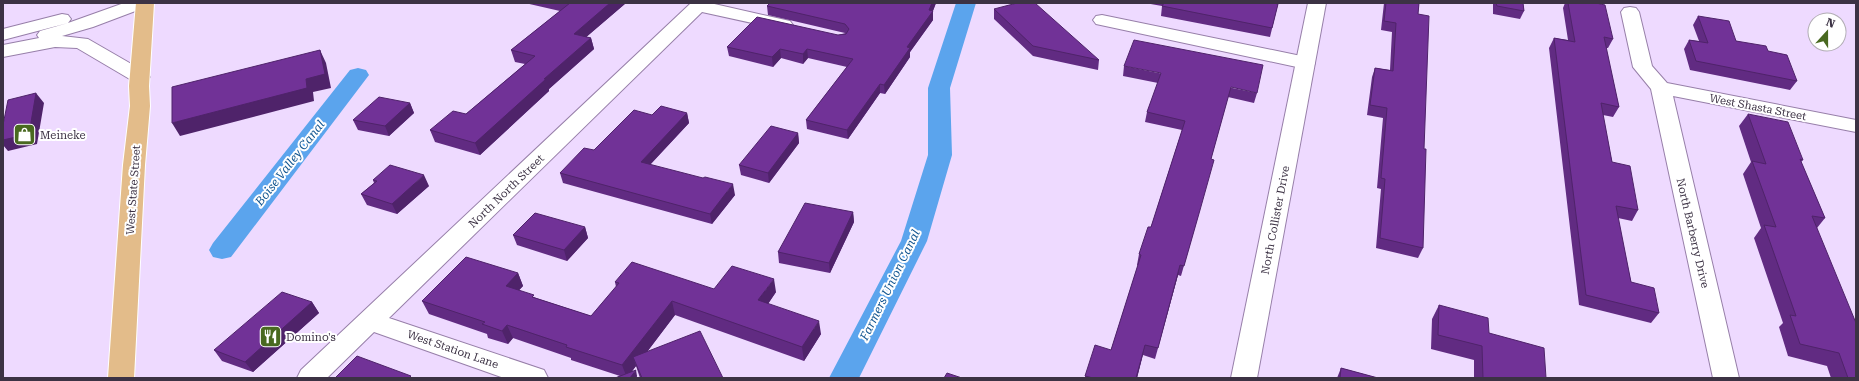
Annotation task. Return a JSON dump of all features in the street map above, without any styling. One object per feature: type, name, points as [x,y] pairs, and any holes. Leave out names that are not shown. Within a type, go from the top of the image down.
[{"type":"main road","name":"West State Street","points":[[121,378],[134,165],[140,106],[140,77],[145,3]]},
{"type":"street","points":[[3,35],[74,15],[135,3]]},
{"type":"street","points":[[3,48],[87,23],[140,3]]},
{"type":"street","name":"North Collister Drive","points":[[1244,378],[1317,3]]},
{"type":"street","points":[[700,4],[802,30]]},
{"type":"street","name":"North North Street","points":[[310,378],[700,4]]},
{"type":"street","points":[[1630,12],[1643,67],[1661,88]]},
{"type":"street","points":[[1102,20],[1306,63]]},
{"type":"street","points":[[3,51],[55,41],[81,43],[140,77]]},
{"type":"street","name":"West Shasta Street","points":[[1661,88],[1856,126]]},
{"type":"street","name":"North Barberry Drive","points":[[1661,88],[1726,378]]},
{"type":"street","name":"West Station Lane","points":[[370,321],[535,378]]},
{"type":"building","points":[[570,3],[610,3],[574,34],[591,38],[544,79],[546,79],[475,143],[430,130],[453,111],[466,114],[535,56],[511,50]]},
{"type":"building","points":[[770,3],[932,3],[929,10],[933,11],[907,47],[910,48],[884,85],[880,84],[847,130],[806,120],[853,59],[807,49],[803,54],[780,49],[772,57],[727,47],[757,17],[838,35],[846,34],[849,29],[845,24],[767,6]]},
{"type":"building","points":[[1017,3],[1035,3],[1099,60],[1033,46],[994,9]]},
{"type":"building","points":[[1164,3],[1278,4],[1272,28],[1162,6]]},
{"type":"building","points":[[1386,3],[1419,3],[1418,14],[1429,16],[1424,149],[1426,149],[1423,248],[1380,238],[1385,179],[1381,178],[1387,108],[1370,105],[1375,68],[1393,71],[1396,23],[1384,21]]},
{"type":"building","points":[[1496,3],[1523,3],[1524,11],[1497,6]]},
{"type":"building","points":[[1568,3],[1596,3],[1605,5],[1613,39],[1604,37],[1619,107],[1601,103],[1612,162],[1630,166],[1638,210],[1616,206],[1631,282],[1654,288],[1659,313],[1586,295],[1554,38],[1575,42]]},
{"type":"building","points":[[1698,16],[1729,21],[1736,41],[1766,46],[1768,51],[1787,55],[1797,81],[1696,61],[1689,40],[1708,43]]},
{"type":"building","points":[[1134,40],[1263,65],[1257,93],[1231,87],[1211,159],[1214,160],[1184,266],[1180,265],[1158,348],[1145,345],[1136,378],[1093,378],[1085,376],[1095,345],[1111,350],[1141,255],[1139,254],[1148,227],[1151,227],[1185,121],[1147,112],[1161,73],[1124,66]]},
{"type":"building","points":[[320,50],[325,74],[306,79],[307,88],[172,123],[172,87]]},
{"type":"building","points":[[36,93],[29,134],[3,140],[3,125],[8,100]]},
{"type":"building","points":[[379,97],[410,103],[385,126],[353,120]]},
{"type":"building","points":[[661,106],[687,113],[641,162],[733,184],[710,214],[560,173],[584,148],[594,150],[634,110],[652,115]]},
{"type":"building","points":[[1748,114],[1788,122],[1803,160],[1800,159],[1825,218],[1812,216],[1856,323],[1856,378],[1848,378],[1839,353],[1800,344],[1790,315],[1796,316],[1764,225],[1776,227],[1752,161],[1766,164]]},
{"type":"building","points":[[771,126],[798,133],[768,173],[739,165]]},
{"type":"building","points":[[390,165],[424,175],[392,204],[361,194],[377,181],[373,180]]},
{"type":"building","points":[[805,203],[853,212],[829,263],[778,252]]},
{"type":"building","points":[[535,213],[585,227],[564,250],[513,235]]},
{"type":"building","points":[[466,257],[518,273],[506,286],[534,295],[532,297],[591,316],[619,283],[615,282],[632,262],[714,289],[732,266],[774,279],[758,300],[819,321],[802,347],[672,301],[622,365],[566,347],[567,345],[507,325],[502,331],[482,324],[485,322],[422,301]]},
{"type":"building","points":[[282,292],[312,302],[245,362],[214,350]]},
{"type":"building","points":[[1439,305],[1488,318],[1489,333],[1544,348],[1546,378],[1483,378],[1482,346],[1438,335]]},
{"type":"building","points":[[700,331],[723,378],[642,378],[633,357]]},
{"type":"building","points":[[357,356],[411,376],[409,378],[335,378]]},
{"type":"building","points":[[1341,368],[1378,378],[1340,378]]},
{"type":"building","points":[[636,370],[630,378],[615,378]]},
{"type":"building","points":[[947,373],[962,378],[944,378]]},
{"type":"waterway","name":"Farmers Union Canal","points":[[844,378],[914,241],[940,155],[939,88],[966,3]]},
{"type":"waterway","name":"Boise Valley Canal","points":[[222,250],[358,75]]},
{"type":"place","name":"Meineke","points":[[25,135]]},
{"type":"place","name":"Domino's","points":[[271,337]]}]
